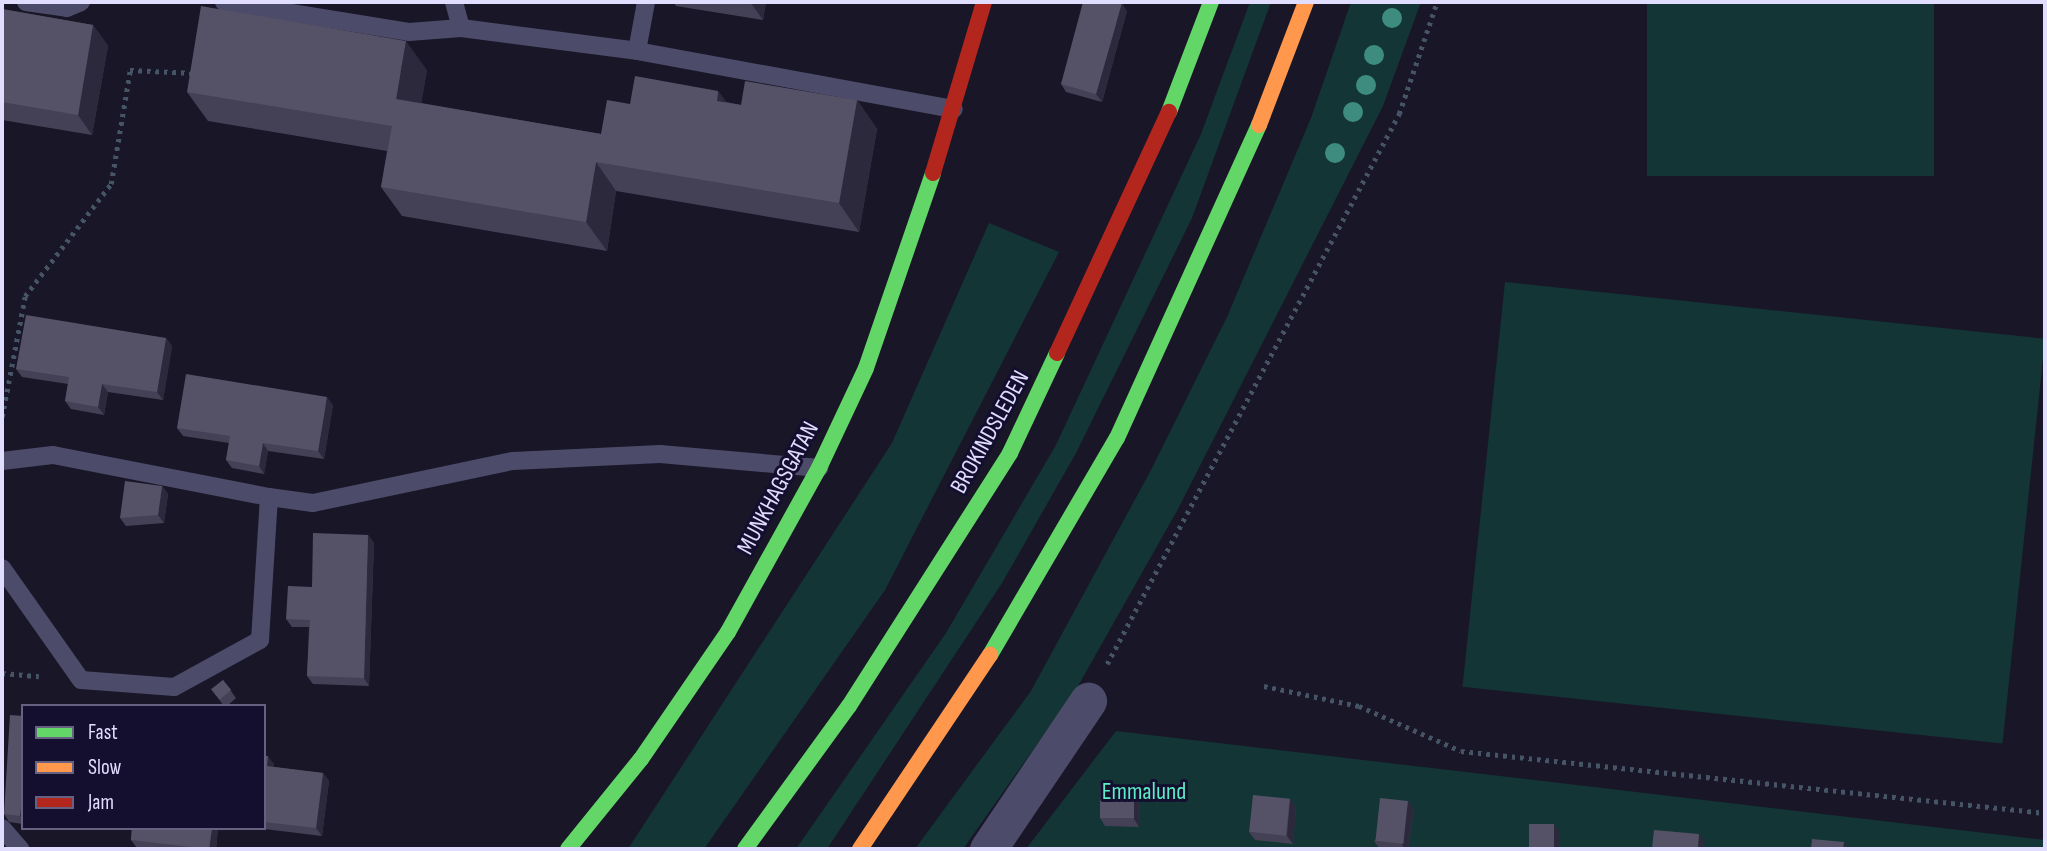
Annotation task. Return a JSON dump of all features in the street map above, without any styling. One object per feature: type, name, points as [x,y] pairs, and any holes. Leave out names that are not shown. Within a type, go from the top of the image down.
[{"type":"main road","name":"MUNKHAGSGATAN","points":[[568,849],[641,759],[728,632],[819,468],[871,356],[954,109],[984,2]]},
{"type":"main road","name":"BROKINDSLEDEN","points":[[746,849],[849,706],[1010,453],[1169,113],[1211,2]]},
{"type":"main road","points":[[860,849],[964,700],[1117,438],[1236,183],[1306,2]]},
{"type":"street","points":[[988,849],[1087,701]]},
{"type":"lane","points":[[26,2],[66,8],[81,2]]},
{"type":"lane","points":[[224,2],[409,32],[461,28],[637,51],[954,109]]},
{"type":"lane","points":[[454,2],[461,28]]},
{"type":"lane","points":[[637,51],[646,2]]},
{"type":"lane","points":[[2,461],[53,455],[313,503],[513,461],[660,454],[819,468]]},
{"type":"lane","points":[[2,568],[81,680],[174,687],[260,640],[269,497]]},
{"type":"lane","points":[[2,828],[20,849]]},
{"type":"path","points":[[1087,701],[1399,114],[1437,2]]},
{"type":"path","points":[[2,417],[25,296],[111,184],[130,70],[196,73],[198,61]]},
{"type":"path","points":[[1264,686],[1359,706],[1461,751],[2045,813]]},
{"type":"green space","points":[[1250,2],[1271,2],[1192,218],[1076,453],[1002,583],[827,849],[796,849],[946,633],[1056,445],[1201,134]]},
{"type":"green space","points":[[1351,2],[1421,2],[1383,106],[1178,509],[1078,686],[963,849],[915,849],[1031,691],[1151,470],[1227,317],[1311,118]]},
{"type":"green space","points":[[1647,2],[1934,2],[1934,176],[1647,176]]},
{"type":"green space","points":[[989,223],[1059,252],[885,590],[704,849],[628,849],[892,443]]},
{"type":"green space","points":[[1505,282],[2045,339],[2002,744],[1462,687]]},
{"type":"green space","name":"Emmalund","points":[[1116,731],[2045,840],[2045,849],[1026,849]]},
{"type":"building","points":[[1083,2],[1122,3],[1096,94],[1061,84]]},
{"type":"building","points":[[201,6],[406,41],[396,99],[601,134],[607,100],[630,104],[635,76],[718,91],[717,101],[741,105],[745,81],[857,100],[839,203],[596,162],[586,222],[381,187],[392,126],[187,92]]},
{"type":"building","points":[[2,9],[93,25],[78,115],[2,102]]},
{"type":"building","points":[[26,315],[166,338],[157,392],[102,384],[98,407],[65,401],[69,377],[16,369]]},
{"type":"building","points":[[186,374],[327,397],[318,451],[263,443],[259,466],[226,460],[230,436],[177,428]]},
{"type":"building","points":[[125,481],[162,486],[158,515],[120,518]]},
{"type":"building","points":[[313,533],[368,535],[364,678],[307,676],[310,620],[286,619],[288,586],[312,587]]},
{"type":"building","points":[[223,680],[231,690],[220,700],[211,689]]},
{"type":"building","points":[[10,715],[21,716],[20,816],[4,814]]},
{"type":"building","points":[[266,756],[267,766],[323,773],[316,828],[266,822]]},
{"type":"building","points":[[1100,785],[1134,785],[1134,818],[1100,818]]},
{"type":"building","points":[[1253,795],[1290,799],[1286,836],[1249,832]]},
{"type":"building","points":[[1380,798],[1408,801],[1403,844],[1376,841]]},
{"type":"building","points":[[1529,824],[1554,824],[1554,849],[1529,849]]},
{"type":"building","points":[[132,830],[212,830],[209,849],[131,840]]},
{"type":"building","points":[[1654,830],[1699,834],[1698,849],[1652,849]]},
{"type":"building","points":[[1812,839],[1844,842],[1843,849],[1811,849]]},
{"type":"traffic: fast","points":[[1169,112],[1211,2]]},
{"type":"traffic: fast","points":[[990,655],[1117,438],[1259,125]]},
{"type":"traffic: fast","points":[[568,849],[641,759],[728,632],[819,468],[866,368],[933,173]]},
{"type":"traffic: fast","points":[[745,849],[849,706],[1010,453],[1057,353]]},
{"type":"traffic: slow","points":[[1259,125],[1306,2]]},
{"type":"traffic: slow","points":[[860,849],[990,655]]},
{"type":"traffic: jam","points":[[933,173],[984,2]]},
{"type":"traffic: jam","points":[[1057,353],[1169,112]]}]
